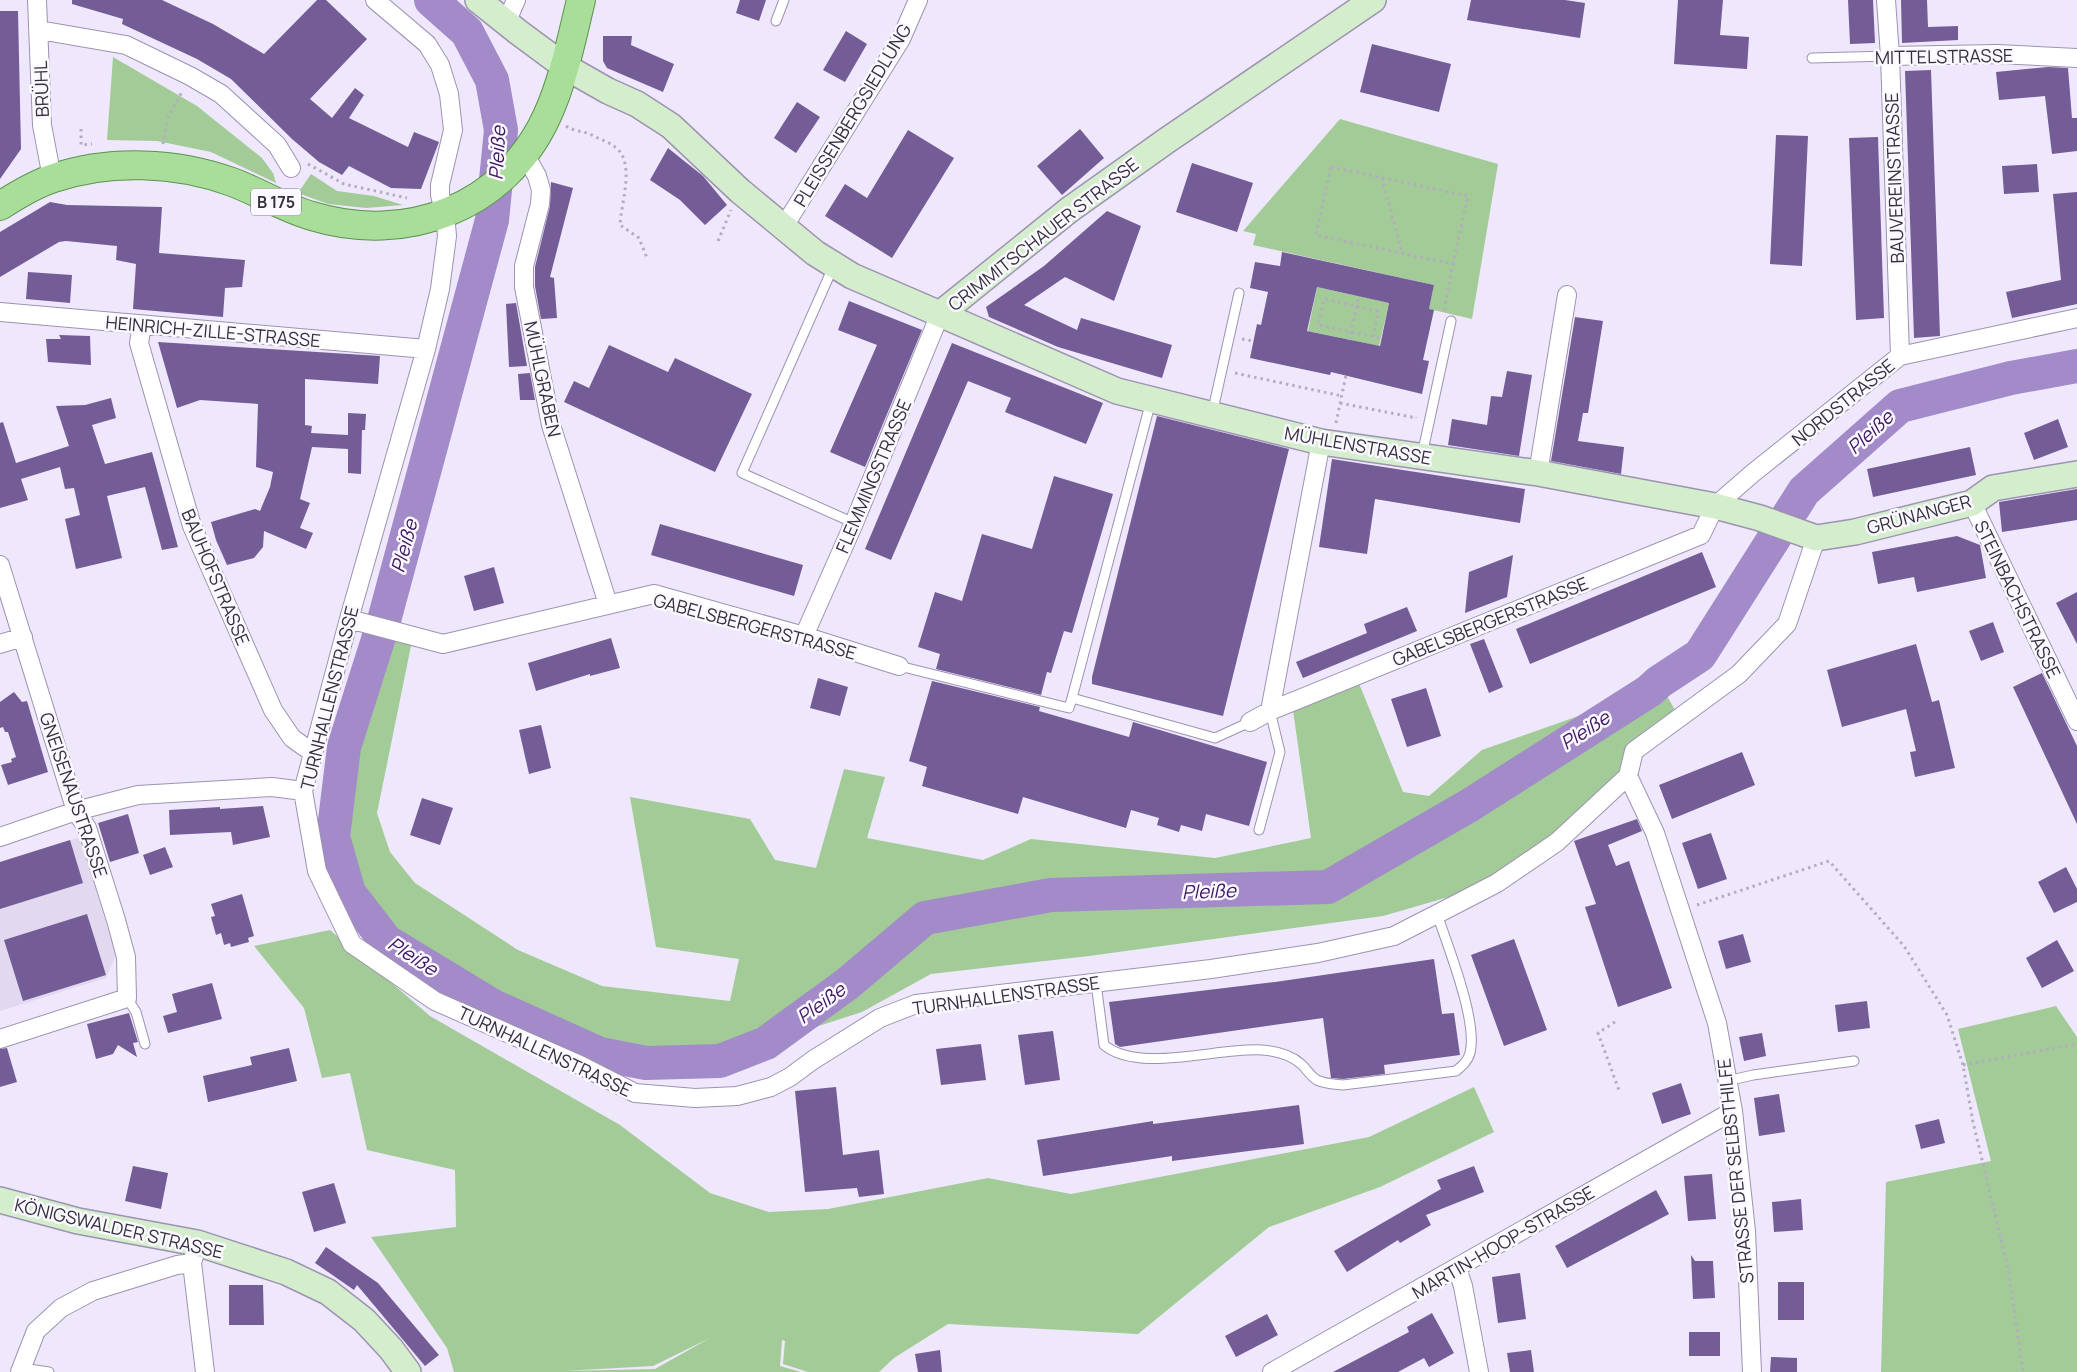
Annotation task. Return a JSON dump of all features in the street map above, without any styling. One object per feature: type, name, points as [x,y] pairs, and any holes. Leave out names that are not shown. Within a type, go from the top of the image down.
[{"type":"main road","name":"B 175","points":[[0,206],[31,187],[52,178],[90,169],[161,166],[182,168],[208,174],[255,191],[311,216],[336,222],[396,225],[444,213],[492,187],[521,157],[536,137],[548,114],[564,66],[581,0]]},
{"type":"street","name":"BRÜHL","points":[[37,0],[42,125],[52,178]]},
{"type":"street","name":"TURNHALLENSTRASSE","points":[[375,0],[427,44],[440,65],[449,94],[453,130],[440,185],[444,213],[445,260],[426,349],[349,618],[303,791],[317,871],[352,944],[435,1001],[580,1065],[635,1093],[694,1098],[737,1096],[771,1087],[790,1077],[813,1060],[880,1018],[916,1004],[1318,954],[1394,936],[1497,883],[1557,842],[1628,776]]},
{"type":"street","name":"CRIMMITSCHAUER STRASSE","points":[[478,0],[564,66],[608,91],[637,104],[672,126],[740,191],[783,228],[834,265],[852,276],[940,314],[1069,210],[1166,141],[1374,0]]},
{"type":"street","points":[[506,23],[516,0]]},
{"type":"street","name":"PLEISSENBERGSIEDLUNG","points":[[783,228],[901,39],[918,0]]},
{"type":"street","name":"BAUVEREINSTRASSE","points":[[1886,0],[1890,56],[1900,356]]},
{"type":"street","points":[[39,30],[126,45],[190,76],[221,94],[277,145],[291,168]]},
{"type":"street","name":"MITTELSTRASSE","points":[[1890,56],[1997,54],[2077,58]]},
{"type":"street","name":"MÜHLGRABEN","points":[[521,157],[537,176],[541,190],[540,204],[524,266],[524,287],[551,426],[608,604]]},
{"type":"street","points":[[1538,473],[1567,295]]},
{"type":"street","name":"HEINRICH-ZILLE-STRASSE","points":[[0,312],[426,349]]},
{"type":"street","name":"MÜHLENSTRASSE","points":[[940,314],[1117,391],[1212,415],[1326,443],[1538,473],[1716,506],[1760,518]]},
{"type":"street","name":"FLEMMINGSTRASSE","points":[[804,636],[854,523],[940,314]]},
{"type":"street","name":"NORDSTRASSE","points":[[1716,506],[1753,473],[1900,356],[2077,318]]},
{"type":"street","name":"BAUHOFSTRASSE","points":[[142,325],[139,343],[192,526],[273,710],[292,738],[314,753]]},
{"type":"street","points":[[1270,711],[1326,443]]},
{"type":"street","name":"GRÜNANGER","points":[[1760,518],[1808,535],[1854,532],[1972,503],[1993,488],[2077,474]]},
{"type":"street","name":"STEINBACHSTRASSE","points":[[1972,503],[2077,721]]},
{"type":"street","name":"GABELSBERGERSTRASSE","points":[[1250,722],[1270,711],[1701,535],[1716,506]]},
{"type":"street","points":[[1628,776],[1634,751],[1739,674],[1787,624],[1808,535]]},
{"type":"street","name":"GNEISENAUSTRASSE","points":[[0,565],[76,811],[87,828],[116,920],[126,957],[127,998]]},
{"type":"street","name":"GABELSBERGERSTRASSE","points":[[349,618],[443,644],[654,594],[804,636],[899,666]]},
{"type":"street","points":[[0,644],[23,637]]},
{"type":"street","name":"STRASSE DER SELBSTHILFE","points":[[1628,776],[1655,833],[1718,1023],[1733,1111],[1746,1231],[1752,1372]]},
{"type":"street","points":[[0,837],[76,811],[138,795],[272,787],[303,791]]},
{"type":"street","points":[[0,1039],[127,998]]},
{"type":"street","name":"MARTIN-HOOP-STRASSE","points":[[1272,1372],[1733,1111]]},
{"type":"street","name":"KÖNIGSWALDER STRASSE","points":[[0,1200],[195,1253],[286,1272],[328,1292],[364,1320],[391,1349],[408,1372]]},
{"type":"street","points":[[195,1253],[205,1372]]},
{"type":"street","name":"KÖNIGSWALDER STRASSE","points":[[21,1370],[36,1330],[61,1308],[93,1291],[177,1265],[195,1253]]},
{"type":"street","points":[[1457,1268],[1463,1286],[1479,1372]]},
{"type":"lane","points":[[776,21],[784,0]]},
{"type":"lane","name":"MITTELSTRASSE","points":[[1812,58],[1890,56]]},
{"type":"lane","points":[[834,265],[742,473],[854,523]]},
{"type":"lane","points":[[1212,415],[1238,293]]},
{"type":"lane","points":[[1422,456],[1451,321]]},
{"type":"lane","points":[[899,666],[1069,708],[1152,400]]},
{"type":"lane","points":[[1072,698],[1215,738],[1250,722]]},
{"type":"lane","points":[[1259,830],[1280,752],[1270,711]]},
{"type":"lane","points":[[1096,983],[1104,1045],[1113,1053],[1129,1057],[1174,1058],[1261,1050],[1280,1053],[1300,1063],[1315,1079],[1343,1085],[1456,1071],[1464,1065],[1470,1055],[1472,1040],[1466,1002],[1437,914]]},
{"type":"lane","points":[[127,998],[136,1012],[146,1044]]},
{"type":"lane","points":[[1728,1081],[1753,1075],[1854,1061]]},
{"type":"lane","points":[[21,1370],[49,1372]]},
{"type":"path","points":[[161,166],[168,118],[190,76]]},
{"type":"path","points":[[548,114],[572,130],[588,133],[616,147],[624,158],[628,174],[621,207],[620,225],[640,238],[647,258]]},
{"type":"path","points":[[291,168],[310,164],[344,184],[409,199],[444,213]]},
{"type":"path","points":[[1451,321],[1442,319],[1454,264],[1468,196],[1331,167],[1316,235],[1454,264]]},
{"type":"path","points":[[1382,178],[1402,254]]},
{"type":"path","points":[[718,241],[740,191]]},
{"type":"path","points":[[1349,340],[1359,296]]},
{"type":"path","points":[[1373,337],[1378,311],[1324,299],[1318,325],[1373,337],[1381,338]]},
{"type":"path","points":[[1222,370],[1342,396]]},
{"type":"path","points":[[1326,443],[1342,396],[1346,375]]},
{"type":"path","points":[[1340,402],[1416,418],[1418,407],[1432,410]]},
{"type":"path","points":[[1680,911],[1829,861],[1904,946],[1947,1015],[1963,1065],[1973,1122],[2008,1268],[2023,1372]]},
{"type":"path","points":[[1615,1022],[1598,1033],[1620,1093]]},
{"type":"path","points":[[1963,1065],[2077,1044]]},
{"type":"shaded area","points":[[80,837],[116,956],[106,978],[0,1011],[0,862]]},
{"type":"green space","points":[[113,57],[197,106],[262,158],[273,173],[276,183],[211,152],[157,141],[107,140]]},
{"type":"green space","points":[[1340,119],[1498,164],[1472,319],[1429,309],[1434,285],[1253,245],[1256,234],[1243,231]]},
{"type":"green space","points":[[311,174],[337,191],[374,196],[403,205],[366,208],[328,204],[298,193]]},
{"type":"green space","points":[[1317,287],[1389,303],[1379,346],[1308,331]]},
{"type":"green space","points":[[383,624],[412,641],[377,813],[390,852],[415,883],[518,950],[602,986],[730,1001],[739,959],[656,947],[630,797],[750,819],[775,860],[816,868],[844,769],[885,777],[867,838],[983,860],[1031,839],[1215,858],[1311,838],[1292,703],[1356,676],[1403,792],[1429,796],[1482,750],[1649,691],[1659,682],[1679,717],[1635,751],[1628,776],[1497,883],[1383,916],[1089,956],[931,974],[862,1012],[766,1043],[720,1061],[646,1063],[600,1054],[493,1006],[386,941],[349,893],[333,837],[344,747]]},
{"type":"green space","points":[[330,930],[430,1016],[620,1125],[710,1193],[769,1212],[828,1209],[988,1178],[1071,1194],[1369,1137],[1474,1087],[1494,1132],[1380,1187],[1269,1227],[1138,1334],[948,1324],[894,1358],[879,1372],[808,1372],[783,1364],[785,1341],[782,1340],[780,1366],[801,1372],[454,1372],[447,1348],[371,1237],[456,1227],[455,1170],[367,1150],[350,1073],[322,1078],[304,1008],[254,946]],"holes":[[[710,1338],[655,1369],[564,1371],[653,1366]]]},
{"type":"green space","points":[[2056,1006],[2077,1037],[2077,1372],[1881,1372],[1886,1182],[1991,1161],[1958,1029]]},
{"type":"building","points":[[72,0],[162,0],[213,24],[264,54],[317,0],[326,0],[367,39],[310,99],[332,118],[355,88],[364,95],[349,118],[408,147],[414,132],[439,142],[421,189],[391,188],[349,166],[342,175],[319,162],[292,139],[231,79],[197,59],[122,24],[123,19],[72,4]]},
{"type":"building","points":[[740,0],[766,0],[759,21],[736,13]]},
{"type":"building","points":[[1471,0],[1565,0],[1585,3],[1580,38],[1467,20]]},
{"type":"building","points":[[1678,0],[1723,0],[1720,35],[1749,37],[1747,69],[1674,64]]},
{"type":"building","points":[[1848,0],[1873,0],[1875,43],[1850,44]]},
{"type":"building","points":[[1901,0],[1927,0],[1928,27],[1958,26],[1958,40],[1902,43]]},
{"type":"building","points":[[0,11],[18,11],[21,149],[0,179]]},
{"type":"building","points":[[846,31],[867,44],[845,82],[823,70]]},
{"type":"building","points":[[603,36],[632,36],[631,45],[674,64],[663,92],[607,68],[603,61]]},
{"type":"building","points":[[1372,44],[1451,64],[1439,112],[1360,92]]},
{"type":"building","points":[[2048,67],[2068,68],[2072,118],[2077,118],[2077,151],[2052,154],[2045,96],[1999,100],[1996,72]]},
{"type":"building","points":[[1931,70],[1940,336],[1914,338],[1905,71]]},
{"type":"building","points":[[797,102],[820,117],[796,153],[774,138]]},
{"type":"building","points":[[1080,129],[1104,158],[1062,195],[1037,166]]},
{"type":"building","points":[[908,130],[954,158],[892,258],[825,216],[845,184],[867,198]]},
{"type":"building","points":[[1776,135],[1808,136],[1802,266],[1770,264]]},
{"type":"building","points":[[1878,137],[1884,318],[1856,320],[1849,138]]},
{"type":"building","points":[[668,148],[703,176],[727,205],[705,225],[680,200],[650,180]]},
{"type":"building","points":[[1192,163],[1253,183],[1237,232],[1176,212]]},
{"type":"building","points":[[2037,164],[2039,192],[2004,194],[2002,166]]},
{"type":"building","points":[[551,182],[573,188],[550,277],[554,278],[557,318],[541,319],[535,286],[535,267],[550,206]]},
{"type":"building","points":[[2077,192],[2077,304],[2012,318],[2006,292],[2061,280],[2053,194]]},
{"type":"building","points":[[50,202],[67,205],[162,207],[159,253],[245,260],[242,287],[225,288],[223,317],[133,309],[136,264],[116,260],[117,246],[66,241],[59,242],[0,277],[0,232]]},
{"type":"building","points":[[1107,211],[1141,226],[1114,301],[1065,277],[1024,305],[1077,330],[1081,318],[1172,345],[1162,378],[1058,347],[989,317],[986,307],[1044,266]]},
{"type":"building","points":[[1282,252],[1434,285],[1429,309],[1434,310],[1423,360],[1429,361],[1422,394],[1331,372],[1330,375],[1250,358],[1257,324],[1261,325],[1268,292],[1250,288],[1255,262],[1280,266]],"holes":[[[1317,287],[1389,303],[1380,346],[1307,331]]]},
{"type":"building","points":[[28,272],[72,275],[70,303],[26,299]]},
{"type":"building","points":[[849,301],[922,330],[865,467],[830,452],[877,345],[838,330]]},
{"type":"building","points":[[516,303],[527,366],[509,367],[506,304]]},
{"type":"building","points":[[1575,317],[1603,321],[1588,413],[1583,413],[1578,441],[1624,447],[1621,474],[1551,461]]},
{"type":"building","points":[[59,335],[90,336],[91,365],[48,362],[46,339],[61,339]]},
{"type":"building","points":[[158,342],[380,356],[378,384],[305,379],[305,425],[312,426],[311,433],[348,435],[348,413],[366,414],[365,430],[362,430],[361,474],[348,473],[348,449],[312,447],[300,499],[310,503],[300,528],[313,533],[306,549],[264,531],[263,547],[254,558],[227,565],[216,540],[211,522],[255,509],[260,511],[270,487],[273,472],[256,467],[258,404],[200,400],[177,408]]},
{"type":"building","points":[[952,343],[1103,403],[1086,444],[1005,412],[1011,398],[968,381],[891,560],[865,549]]},
{"type":"building","points":[[609,345],[668,372],[675,358],[752,394],[715,472],[564,402],[574,381],[589,388]]},
{"type":"building","points":[[1507,371],[1532,375],[1519,456],[1448,445],[1452,419],[1487,425],[1491,396],[1502,397]]},
{"type":"building","points":[[530,373],[535,400],[520,400],[518,374]]},
{"type":"building","points":[[111,398],[116,418],[92,425],[105,464],[152,452],[178,547],[162,550],[145,487],[107,496],[122,558],[76,569],[65,519],[80,515],[74,488],[65,489],[60,467],[21,479],[28,500],[0,508],[0,423],[3,422],[16,463],[69,446],[56,406],[85,405]]},
{"type":"building","points":[[1157,416],[1289,449],[1223,716],[1092,684],[1092,677]]},
{"type":"building","points":[[2058,419],[2068,447],[2034,460],[2024,433]]},
{"type":"building","points":[[1970,447],[1976,475],[1873,497],[1867,469]]},
{"type":"building","points":[[1332,459],[1525,489],[1520,523],[1375,499],[1367,554],[1319,547]]},
{"type":"building","points":[[1054,476],[1113,494],[1072,633],[1064,631],[1051,673],[1047,672],[1041,695],[936,669],[940,654],[918,647],[935,592],[962,601],[982,534],[1032,549]]},
{"type":"building","points":[[2077,489],[2077,520],[2002,532],[1999,502]]},
{"type":"building","points":[[660,524],[803,565],[794,596],[651,555]]},
{"type":"building","points":[[1957,536],[1980,545],[1986,578],[1917,592],[1914,577],[1878,584],[1872,552]]},
{"type":"building","points":[[1702,552],[1716,587],[1530,664],[1516,629]]},
{"type":"building","points":[[1513,555],[1507,597],[1465,613],[1469,572]]},
{"type":"building","points":[[494,567],[504,603],[474,611],[464,576]]},
{"type":"building","points":[[2077,592],[2077,644],[2056,603]]},
{"type":"building","points":[[1407,607],[1417,631],[1303,678],[1296,662],[1367,633],[1364,624]]},
{"type":"building","points":[[1993,622],[2004,652],[1981,661],[1969,631]]},
{"type":"building","points":[[611,638],[620,668],[590,676],[590,674],[536,691],[528,663]]},
{"type":"building","points":[[1484,639],[1503,687],[1489,693],[1470,644]]},
{"type":"building","points":[[1916,644],[1932,702],[1939,700],[1955,768],[1915,777],[1910,752],[1916,751],[1906,709],[1842,727],[1827,670]]},
{"type":"building","points":[[2042,673],[2077,746],[2077,824],[2013,687]]},
{"type":"building","points":[[818,678],[848,687],[840,716],[810,708]]},
{"type":"building","points":[[932,681],[1040,707],[1039,711],[1129,737],[1133,722],[1267,762],[1249,826],[1206,814],[1202,831],[1181,825],[1179,832],[1157,825],[1159,818],[1131,810],[1126,828],[1023,797],[1018,814],[922,786],[927,767],[909,761]]},
{"type":"building","points":[[1426,688],[1441,736],[1407,747],[1391,699]]},
{"type":"building","points":[[14,692],[22,702],[27,701],[48,772],[8,785],[1,765],[12,762],[11,759],[16,757],[8,732],[5,732],[3,727],[0,728],[0,702]]},
{"type":"building","points":[[541,725],[551,768],[529,774],[519,730]]},
{"type":"building","points":[[1742,752],[1755,785],[1672,819],[1659,785]]},
{"type":"building","points":[[422,798],[453,808],[440,845],[410,835]]},
{"type":"building","points":[[263,806],[270,837],[233,845],[231,832],[170,835],[169,810]]},
{"type":"building","points":[[128,814],[139,853],[110,862],[98,823]]},
{"type":"building","points":[[1637,819],[1642,831],[1608,845],[1616,866],[1629,861],[1672,988],[1618,1007],[1585,907],[1596,904],[1574,841]]},
{"type":"building","points":[[1711,833],[1727,879],[1698,889],[1682,843]]},
{"type":"building","points":[[70,840],[83,883],[0,909],[0,862]]},
{"type":"building","points":[[165,847],[173,867],[150,875],[143,855]]},
{"type":"building","points":[[2066,867],[2077,889],[2077,902],[2054,913],[2038,882]]},
{"type":"building","points":[[242,894],[254,936],[248,938],[249,942],[231,947],[230,943],[224,945],[221,933],[216,935],[211,917],[215,916],[211,904]]},
{"type":"building","points":[[87,914],[106,975],[23,1001],[4,940]]},
{"type":"building","points":[[1743,934],[1751,962],[1726,969],[1718,941]]},
{"type":"building","points":[[1514,939],[1547,1030],[1504,1046],[1471,955]]},
{"type":"building","points":[[2057,940],[2074,971],[2042,988],[2026,958]]},
{"type":"building","points":[[1434,959],[1442,1014],[1454,1013],[1460,1055],[1384,1065],[1385,1074],[1343,1079],[1331,1078],[1323,1018],[1120,1047],[1115,1044],[1109,1002],[1275,982]]},
{"type":"building","points":[[212,983],[222,1019],[168,1033],[163,1016],[177,1012],[172,994]]},
{"type":"building","points":[[1867,1001],[1870,1028],[1838,1032],[1835,1005]]},
{"type":"building","points":[[129,1013],[138,1042],[133,1043],[137,1057],[118,1045],[113,1054],[96,1059],[87,1024]]},
{"type":"building","points":[[1053,1031],[1060,1080],[1025,1085],[1018,1035]]},
{"type":"building","points":[[1762,1033],[1766,1056],[1744,1061],[1739,1037]]},
{"type":"building","points":[[981,1044],[986,1080],[941,1085],[936,1049]]},
{"type":"building","points":[[7,1048],[17,1082],[0,1087],[0,1049]]},
{"type":"building","points":[[289,1048],[297,1081],[208,1102],[203,1076],[252,1065],[250,1057]]},
{"type":"building","points":[[1681,1083],[1691,1114],[1662,1124],[1652,1093]]},
{"type":"building","points":[[836,1087],[843,1155],[879,1150],[884,1194],[859,1197],[857,1188],[805,1192],[795,1091]]},
{"type":"building","points":[[1779,1094],[1785,1132],[1759,1136],[1754,1098]]},
{"type":"building","points":[[1299,1105],[1304,1144],[1172,1161],[1172,1156],[1043,1176],[1037,1140],[1153,1121],[1153,1124]]},
{"type":"building","points":[[1939,1119],[1945,1143],[1921,1149],[1915,1125]]},
{"type":"building","points":[[133,1166],[168,1173],[161,1209],[125,1201]]},
{"type":"building","points":[[1474,1166],[1484,1192],[1426,1215],[1431,1225],[1400,1243],[1398,1240],[1347,1272],[1334,1251],[1441,1189],[1437,1180]]},
{"type":"building","points":[[1712,1174],[1716,1219],[1688,1221],[1684,1176]]},
{"type":"building","points":[[334,1183],[346,1223],[314,1232],[302,1192]]},
{"type":"building","points":[[1656,1190],[1669,1214],[1567,1268],[1555,1246]]},
{"type":"building","points":[[1801,1199],[1803,1230],[1774,1232],[1772,1202]]},
{"type":"building","points":[[326,1247],[378,1283],[439,1355],[425,1366],[357,1285],[354,1290],[315,1263]]},
{"type":"building","points":[[1691,1255],[1695,1261],[1713,1261],[1715,1298],[1693,1299]]},
{"type":"building","points":[[1520,1273],[1526,1319],[1498,1323],[1492,1277]]},
{"type":"building","points":[[1778,1282],[1804,1282],[1804,1320],[1778,1320]]},
{"type":"building","points":[[229,1285],[263,1285],[264,1325],[229,1325]]},
{"type":"building","points":[[1432,1313],[1454,1353],[1429,1367],[1424,1358],[1398,1372],[1333,1372],[1409,1332],[1407,1327]]},
{"type":"building","points":[[1267,1314],[1278,1335],[1236,1357],[1225,1336]]},
{"type":"building","points":[[1689,1332],[1720,1332],[1720,1356],[1689,1356]]},
{"type":"building","points":[[940,1350],[942,1372],[918,1372],[915,1354]]},
{"type":"building","points":[[1531,1350],[1534,1372],[1510,1372],[1507,1353]]},
{"type":"building","points":[[1771,1357],[1797,1358],[1797,1372],[1770,1372]]},
{"type":"waterway","name":"Pleiße","points":[[431,0],[467,32],[492,80],[501,130],[492,220],[383,624],[344,747],[333,837],[349,893],[386,941],[493,1006],[600,1054],[646,1063],[720,1061],[766,1043],[847,984],[925,918],[1051,895],[1328,887],[1470,805],[1649,691],[1659,682],[1700,655],[1804,491],[1900,406],[2011,378],[2077,366]]}]
